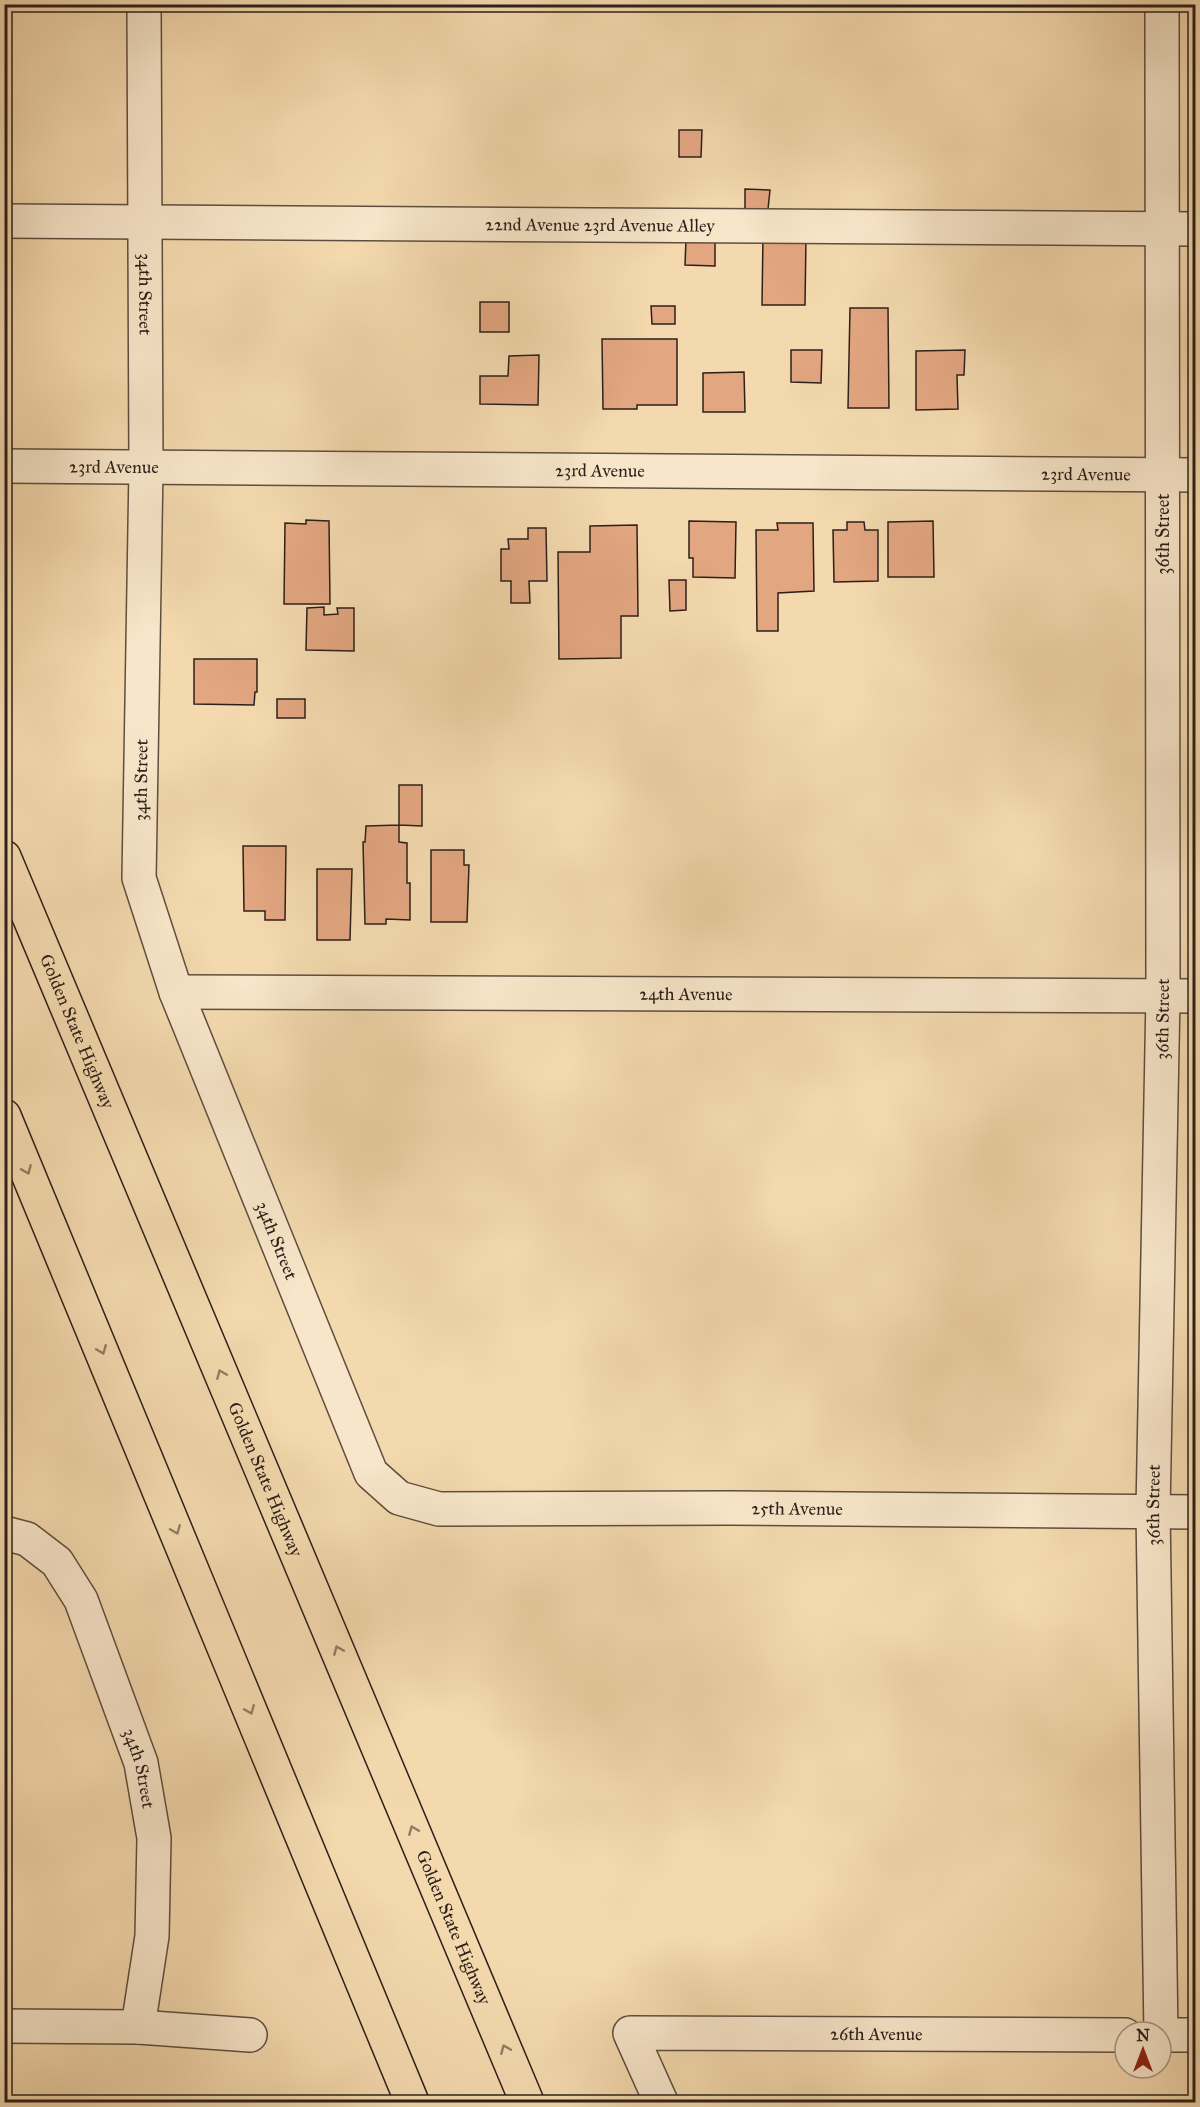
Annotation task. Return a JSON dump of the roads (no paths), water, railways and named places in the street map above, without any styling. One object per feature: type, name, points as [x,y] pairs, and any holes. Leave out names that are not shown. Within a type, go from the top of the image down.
[{"type":"highway","name":"Golden State Highway","points":[[4,857],[527,2103]]},
{"type":"highway","points":[[4,1116],[412,2103]]},
{"type":"street","name":"34th Street","points":[[144,4],[146,468],[139,878],[176,992],[372,1473],[399,1498]]},
{"type":"street","name":"36th Street","points":[[1161,2020],[1153,1511],[1163,996],[1162,4]]},
{"type":"street","name":"22nd Avenue 23rd Avenue Alley","points":[[4,221],[1196,229]]},
{"type":"street","name":"23rd Avenue","points":[[4,466],[1196,475]]},
{"type":"street","name":"24th Avenue","points":[[176,992],[1196,996]]},
{"type":"street","name":"25th Avenue","points":[[399,1498],[439,1509],[729,1508],[1196,1512]]},
{"type":"street","name":"34th Street","points":[[16,1536],[57,1562],[81,1600],[141,1763],[154,1838],[152,1936],[138,2027]]},
{"type":"street","points":[[4,2026],[138,2027],[250,2035]]},
{"type":"street","name":"26th Avenue","points":[[661,2103],[630,2033],[1113,2035]]},
{"type":"street","points":[[1173,2035],[1196,2035]]}]
